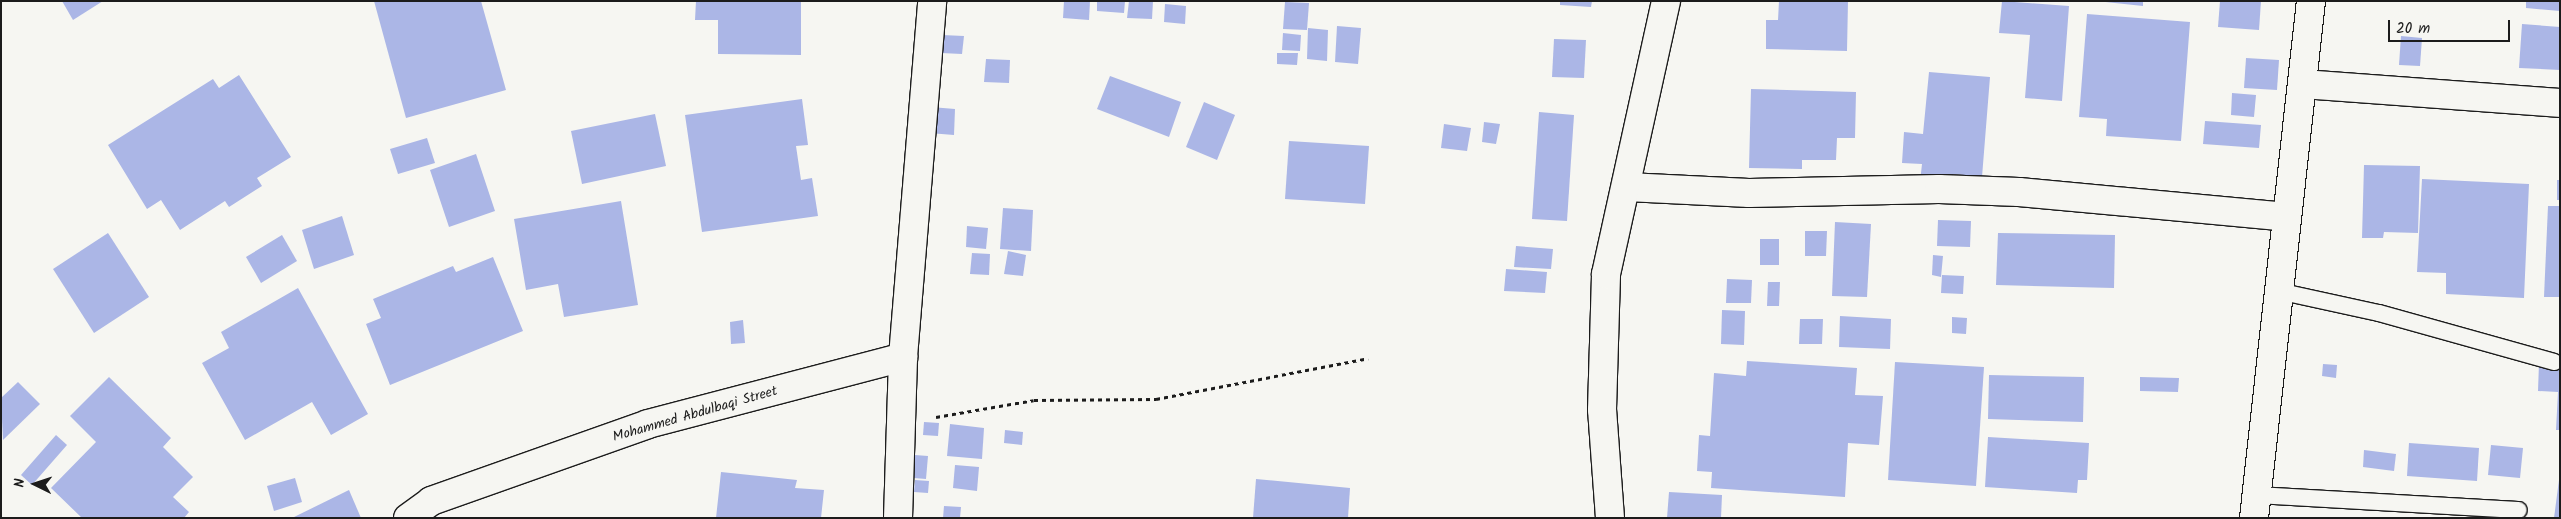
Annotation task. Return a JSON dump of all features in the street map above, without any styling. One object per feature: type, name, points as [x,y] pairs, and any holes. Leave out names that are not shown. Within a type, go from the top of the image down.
[{"type":"street","points":[[898,518],[903,422],[903,357],[932,1]]},
{"type":"street","points":[[1610,518],[1602,410],[1606,274],[1627,187],[1666,1]]},
{"type":"street","points":[[2255,507],[2311,1]]},
{"type":"street","points":[[2303,84],[2560,103]]},
{"type":"street","points":[[1627,187],[1749,193],[1939,189],[2019,192],[2287,218]]},
{"type":"street","name":"Mohammed Abdulbaqi Street","points":[[408,518],[431,501],[648,424],[903,357]]},
{"type":"lane","points":[[2278,292],[2379,313],[2554,362]]},
{"type":"lane","points":[[2255,507],[2519,510]]},
{"type":"path","points":[[903,422],[1034,400],[1156,400],[1368,358]]},
{"type":"building","points":[[62,1],[103,1],[73,20]]},
{"type":"building","points":[[374,1],[481,1],[506,90],[406,118]]},
{"type":"building","points":[[696,1],[801,1],[801,55],[718,54],[718,20],[695,20]]},
{"type":"building","points":[[1064,1],[1090,1],[1089,20],[1063,18]]},
{"type":"building","points":[[1097,1],[1125,1],[1124,13],[1097,11]]},
{"type":"building","points":[[1129,1],[1153,1],[1152,19],[1127,18]]},
{"type":"building","points":[[1560,1],[1592,1],[1591,7],[1560,5]]},
{"type":"building","points":[[1779,1],[1848,1],[1847,51],[1766,49],[1766,20],[1778,20]]},
{"type":"building","points":[[2002,1],[2069,6],[2062,101],[2025,98],[2030,35],[1999,33]]},
{"type":"building","points":[[2096,1],[2143,1],[2143,6]]},
{"type":"building","points":[[2220,1],[2261,1],[2259,30],[2218,27]]},
{"type":"building","points":[[2526,1],[2560,1],[2560,11],[2526,8]]},
{"type":"building","points":[[1285,2],[1309,3],[1307,30],[1283,29]]},
{"type":"building","points":[[1165,4],[1186,6],[1185,24],[1164,22]]},
{"type":"building","points":[[2087,14],[2190,22],[2181,141],[2106,136],[2107,119],[2079,117]]},
{"type":"building","points":[[2522,24],[2560,27],[2560,70],[2519,68]]},
{"type":"building","points":[[1337,26],[1361,28],[1358,64],[1335,62]]},
{"type":"building","points":[[1308,28],[1328,30],[1327,61],[1307,59]]},
{"type":"building","points":[[1283,33],[1301,35],[1300,51],[1282,50]]},
{"type":"building","points":[[942,35],[964,36],[962,54],[941,53]]},
{"type":"building","points":[[2401,36],[2422,38],[2420,66],[2399,65]]},
{"type":"building","points":[[1554,39],[1586,40],[1584,78],[1552,77]]},
{"type":"building","points":[[1277,53],[1298,53],[1297,65],[1277,64]]},
{"type":"building","points":[[2246,58],[2279,60],[2277,90],[2244,88]]},
{"type":"building","points":[[986,59],[1010,60],[1009,83],[984,82]]},
{"type":"building","points":[[1929,72],[1990,77],[1982,177],[1953,174],[1952,185],[1920,182],[1922,164],[1902,163],[1904,132],[1923,134]]},
{"type":"building","points":[[239,75],[291,157],[257,178],[262,186],[229,207],[225,201],[180,230],[161,200],[147,209],[108,145],[213,79],[219,88]]},
{"type":"building","points":[[1110,76],[1181,102],[1169,137],[1097,109]]},
{"type":"building","points":[[1751,89],[1856,92],[1855,138],[1837,138],[1836,160],[1802,160],[1802,169],[1749,168]]},
{"type":"building","points":[[2232,93],[2256,95],[2254,117],[2231,115]]},
{"type":"building","points":[[802,99],[808,145],[796,146],[801,180],[812,178],[818,216],[702,232],[685,115]]},
{"type":"building","points":[[1204,102],[1235,115],[1217,160],[1186,147]]},
{"type":"building","points":[[931,107],[955,109],[954,135],[929,133]]},
{"type":"building","points":[[1539,112],[1574,115],[1567,221],[1532,219]]},
{"type":"building","points":[[655,114],[666,166],[582,184],[571,131]]},
{"type":"building","points":[[2205,121],[2261,125],[2259,148],[2203,144]]},
{"type":"building","points":[[1484,122],[1500,124],[1496,144],[1482,142]]},
{"type":"building","points":[[1444,124],[1471,128],[1467,151],[1441,148]]},
{"type":"building","points":[[427,138],[435,163],[398,174],[390,149]]},
{"type":"building","points":[[1289,141],[1369,146],[1365,204],[1285,199]]},
{"type":"building","points":[[476,154],[495,211],[449,227],[430,170]]},
{"type":"building","points":[[2364,165],[2420,166],[2418,233],[2384,232],[2383,238],[2362,238]]},
{"type":"building","points":[[2422,179],[2529,184],[2524,298],[2446,294],[2446,273],[2417,272]]},
{"type":"building","points":[[2557,180],[2560,180],[2560,200],[2557,200]]},
{"type":"building","points":[[621,201],[638,305],[564,317],[558,284],[526,290],[514,219]]},
{"type":"building","points":[[2548,206],[2560,206],[2560,297],[2544,297]]},
{"type":"building","points":[[1003,208],[1033,210],[1031,251],[1000,249]]},
{"type":"building","points":[[342,216],[354,255],[314,269],[302,230]]},
{"type":"building","points":[[1938,220],[1971,221],[1970,247],[1937,246]]},
{"type":"building","points":[[1835,222],[1871,224],[1867,297],[1832,296]]},
{"type":"building","points":[[967,226],[988,228],[986,249],[966,247]]},
{"type":"building","points":[[1805,231],[1827,231],[1826,256],[1805,256]]},
{"type":"building","points":[[108,233],[149,297],[94,333],[53,269]]},
{"type":"building","points":[[1998,233],[2115,235],[2114,288],[1996,285]]},
{"type":"building","points":[[282,235],[297,261],[261,283],[246,257]]},
{"type":"building","points":[[1760,239],[1779,239],[1779,265],[1760,265]]},
{"type":"building","points":[[1516,246],[1553,249],[1551,269],[1514,267]]},
{"type":"building","points":[[1008,251],[1026,255],[1023,276],[1004,274]]},
{"type":"building","points":[[972,253],[990,254],[989,275],[970,274]]},
{"type":"building","points":[[1933,255],[1943,256],[1941,277],[1932,275]]},
{"type":"building","points":[[493,257],[523,331],[390,385],[366,324],[381,318],[373,299],[453,266],[456,272]]},
{"type":"building","points":[[1506,269],[1547,272],[1545,293],[1504,291]]},
{"type":"building","points":[[1942,275],[1964,276],[1963,294],[1941,293]]},
{"type":"building","points":[[1727,279],[1752,280],[1751,303],[1726,303]]},
{"type":"building","points":[[1768,282],[1780,282],[1779,306],[1767,306]]},
{"type":"building","points":[[298,288],[368,414],[331,435],[312,402],[245,440],[202,363],[229,348],[221,332]]},
{"type":"building","points":[[1722,310],[1745,311],[1744,345],[1721,344]]},
{"type":"building","points":[[1840,316],[1891,319],[1890,349],[1839,347]]},
{"type":"building","points":[[1952,317],[1967,318],[1966,334],[1952,333]]},
{"type":"building","points":[[1800,319],[1823,319],[1822,344],[1799,344]]},
{"type":"building","points":[[743,320],[745,343],[731,344],[730,322]]},
{"type":"building","points":[[1747,361],[1857,368],[1855,395],[1883,396],[1879,445],[1848,443],[1845,497],[1711,488],[1712,472],[1697,471],[1699,435],[1710,436],[1714,373],[1746,376]]},
{"type":"building","points":[[1895,362],[1984,367],[1976,486],[1888,480]]},
{"type":"building","points":[[2539,363],[2560,364],[2560,430],[2556,430],[2558,392],[2538,391]]},
{"type":"building","points":[[2323,364],[2337,365],[2336,378],[2322,376]]},
{"type":"building","points":[[1989,375],[2084,377],[2083,422],[1988,419]]},
{"type":"building","points":[[109,377],[171,438],[163,447],[193,477],[173,497],[189,512],[184,518],[82,518],[51,488],[96,442],[70,416]]},
{"type":"building","points":[[2140,377],[2179,378],[2178,392],[2140,391]]},
{"type":"building","points":[[18,382],[40,404],[3,440],[1,398]]},
{"type":"building","points":[[924,422],[939,423],[938,436],[923,435]]},
{"type":"building","points":[[950,424],[984,428],[982,459],[947,456]]},
{"type":"building","points":[[1005,430],[1023,432],[1022,445],[1004,443]]},
{"type":"building","points":[[56,435],[67,445],[32,485],[21,475]]},
{"type":"building","points":[[1988,437],[2089,443],[2087,480],[2078,480],[2077,493],[1985,487]]},
{"type":"building","points":[[2409,443],[2479,448],[2477,481],[2407,476]]},
{"type":"building","points":[[2491,445],[2523,448],[2520,478],[2488,475]]},
{"type":"building","points":[[2364,450],[2396,454],[2394,471],[2363,467]]},
{"type":"building","points":[[915,455],[928,456],[926,479],[914,478]]},
{"type":"building","points":[[955,465],[979,467],[977,491],[953,488]]},
{"type":"building","points":[[721,472],[797,480],[795,488],[824,490],[821,518],[716,518]]},
{"type":"building","points":[[295,478],[302,502],[274,511],[267,486]]},
{"type":"building","points":[[1256,479],[1350,488],[1348,518],[1253,518]]},
{"type":"building","points":[[915,480],[929,481],[928,493],[914,492]]},
{"type":"building","points":[[2559,480],[2560,518],[2554,518]]},
{"type":"building","points":[[349,490],[361,518],[292,518]]},
{"type":"building","points":[[1669,492],[1722,495],[1721,518],[1667,518]]},
{"type":"building","points":[[944,506],[961,507],[960,518],[943,518]]}]
